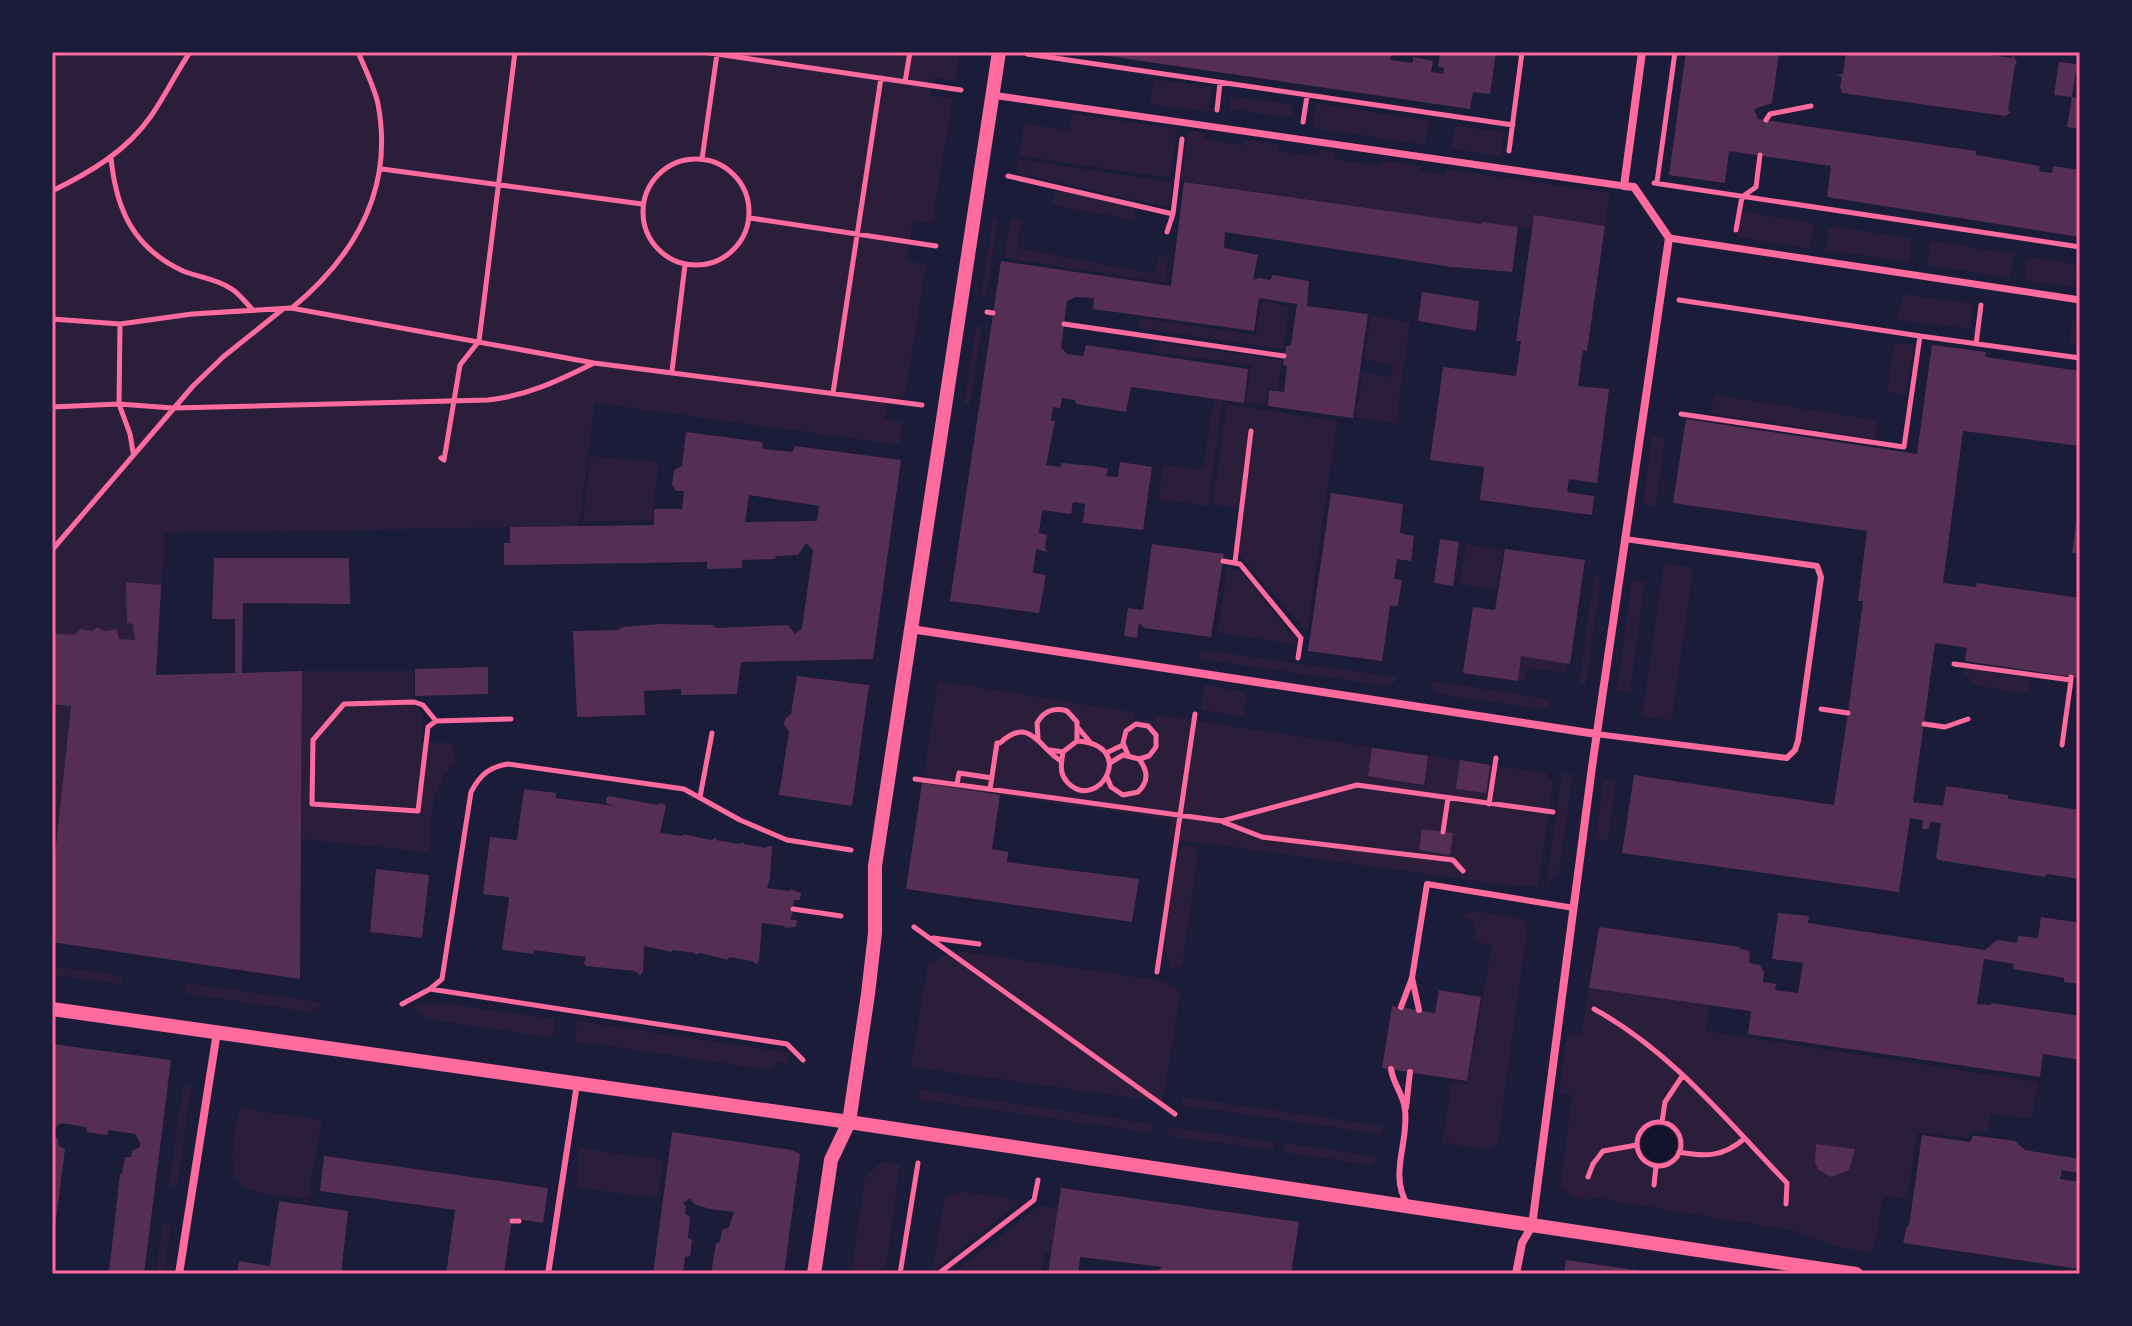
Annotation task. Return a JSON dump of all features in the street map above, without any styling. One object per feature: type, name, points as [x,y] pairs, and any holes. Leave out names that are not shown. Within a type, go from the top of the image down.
[{"type":"street","points":[[814,1274],[831,1160],[849,1122],[875,933],[875,866],[999,52]]},
{"type":"street","points":[[1624,186],[1642,52]]},
{"type":"street","points":[[992,95],[1634,187],[1669,238],[1596,734],[1532,1226],[1522,1243],[1516,1274]]},
{"type":"street","points":[[1669,238],[2080,300]]},
{"type":"street","points":[[911,629],[1596,734]]},
{"type":"street","points":[[52,1009],[849,1122],[1856,1274]]},
{"type":"street","points":[[179,1274],[217,1032]]},
{"type":"lane","points":[[1596,734],[1787,758],[1798,741],[1821,577],[1817,566],[1625,539]]},
{"type":"lane","points":[[1401,1007],[1412,978],[1427,884],[1574,908]]},
{"type":"lane","points":[[1412,978],[1419,1010]]},
{"type":"lane","points":[[1391,1069],[1405,1111]]},
{"type":"lane","points":[[1409,1206],[1400,1191],[1398,1177],[1410,1072]]},
{"type":"lane","points":[[548,1274],[577,1083]]},
{"type":"path","points":[[52,191],[111,158],[149,118],[190,52]]},
{"type":"path","points":[[52,550],[133,453],[223,357],[319,286],[344,256],[363,223],[382,169],[378,105],[358,52]]},
{"type":"path","points":[[441,458],[444,460],[460,365],[479,341],[515,52]]},
{"type":"path","points":[[703,52],[961,90]]},
{"type":"path","points":[[905,82],[910,52]]},
{"type":"path","points":[[1506,168],[1522,52]]},
{"type":"path","points":[[1656,183],[1675,52]]},
{"type":"path","points":[[702,159],[717,54]]},
{"type":"path","points":[[1027,54],[1513,125]]},
{"type":"path","points":[[833,393],[881,78]]},
{"type":"path","points":[[1766,120],[1770,114],[1811,106]]},
{"type":"path","points":[[1167,232],[1173,214],[1185,123]]},
{"type":"path","points":[[1733,248],[1742,197],[1756,187],[1760,155]]},
{"type":"path","points":[[111,158],[114,187],[122,212],[142,242],[182,270],[230,287],[252,309]]},
{"type":"path","points":[[702,159],[718,163],[732,172],[748,201],[750,218],[734,250],[719,261],[702,266],[685,265],[656,249],[642,220],[642,204],[647,188],[670,165],[702,159]]},
{"type":"path","points":[[382,169],[642,204]]},
{"type":"path","points":[[1008,176],[1173,214]]},
{"type":"path","points":[[1634,187],[1656,183],[2080,247]]},
{"type":"path","points":[[750,218],[936,246]]},
{"type":"path","points":[[672,372],[685,265]]},
{"type":"path","points":[[1976,344],[1984,286]]},
{"type":"path","points":[[1660,297],[2080,358]]},
{"type":"path","points":[[52,319],[120,324],[192,314],[288,308],[594,363],[946,409]]},
{"type":"path","points":[[120,324],[119,404],[133,453]]},
{"type":"path","points":[[1064,324],[1284,356]]},
{"type":"path","points":[[1681,414],[1904,447],[1920,336]]},
{"type":"path","points":[[52,407],[119,404],[173,408],[488,400],[517,396],[546,387],[594,363]]},
{"type":"path","points":[[1235,562],[1251,431]]},
{"type":"path","points":[[1223,561],[1240,564],[1301,638],[1298,658]]},
{"type":"path","points":[[1954,664],[2071,678],[2062,745]]},
{"type":"path","points":[[436,721],[423,705],[414,702],[344,704],[313,740],[312,804],[418,811],[428,727],[436,721],[511,719]]},
{"type":"path","points":[[1803,707],[1848,713]]},
{"type":"path","points":[[1038,738],[1037,723],[1046,712],[1053,709],[1067,711],[1079,729],[1077,741],[1063,752],[1064,777],[1075,788],[1091,790],[1107,777],[1110,763],[1106,753],[1097,745],[1077,741]]},
{"type":"path","points":[[1157,972],[1195,714]]},
{"type":"path","points":[[1924,724],[1945,727],[1968,719]]},
{"type":"path","points":[[1110,763],[1128,755],[1139,759],[1149,756],[1157,741],[1153,729],[1142,724],[1130,727],[1123,736],[1128,755]]},
{"type":"path","points":[[1079,729],[1090,742]]},
{"type":"path","points":[[990,789],[997,743],[1012,734],[1020,732],[1038,738],[1061,762]]},
{"type":"path","points":[[700,797],[712,733]]},
{"type":"path","points":[[1106,753],[1123,745]]},
{"type":"path","points":[[1050,750],[1063,752]]},
{"type":"path","points":[[1489,804],[1496,758]]},
{"type":"path","points":[[1107,777],[1116,792],[1131,795],[1138,792],[1143,787],[1146,772],[1139,759]]},
{"type":"path","points":[[402,1004],[442,979],[471,792],[480,777],[494,766],[508,764],[684,789],[740,820],[787,840],[851,850]]},
{"type":"path","points":[[957,784],[959,773],[992,778]]},
{"type":"path","points":[[915,779],[1222,821],[1262,837],[1437,856]]},
{"type":"path","points":[[1222,821],[1357,785],[1553,812]]},
{"type":"path","points":[[1443,832],[1448,798]]},
{"type":"path","points":[[793,909],[841,916]]},
{"type":"path","points":[[914,927],[1175,1114]]},
{"type":"path","points":[[929,937],[979,944]]},
{"type":"path","points":[[430,989],[787,1044],[803,1060]]},
{"type":"path","points":[[1594,1009],[1631,1031],[1683,1075],[1787,1183],[1786,1204]]},
{"type":"path","points":[[1662,1122],[1665,1102],[1683,1075]]},
{"type":"path","points":[[1662,1122],[1678,1133],[1680,1138],[1679,1152],[1670,1163],[1656,1166],[1642,1159],[1637,1145],[1642,1130],[1651,1123],[1662,1122]]},
{"type":"path","points":[[1679,1152],[1716,1155],[1744,1139]]},
{"type":"path","points":[[1588,1177],[1603,1151],[1637,1145]]},
{"type":"path","points":[[900,1274],[918,1163]]},
{"type":"path","points":[[1654,1185],[1656,1166]]},
{"type":"path","points":[[938,1274],[1034,1200],[1038,1180]]},
{"type":"shaded area","points":[[52,52],[960,52],[955,81],[934,78],[931,95],[953,98],[932,223],[913,220],[907,261],[926,265],[905,396],[900,399],[888,397],[885,419],[902,422],[899,445],[595,403],[579,526],[165,533],[156,675],[71,706],[52,883]]},
{"type":"shaded area","points":[[1154,79],[1212,87],[1208,112],[1150,104]]},
{"type":"shaded area","points":[[1230,96],[1293,105],[1291,118],[1229,109]]},
{"type":"shaded area","points":[[1316,103],[1429,121],[1425,145],[1312,128]]},
{"type":"shaded area","points":[[1072,113],[1177,129],[1170,178],[1019,156],[1024,124],[1069,130]]},
{"type":"shaded area","points":[[1455,126],[1504,132],[1500,156],[1451,149]]},
{"type":"shaded area","points":[[1188,130],[1206,133],[1205,140],[1244,145],[1245,140],[1277,144],[1277,151],[1318,156],[1319,150],[1334,152],[1334,159],[1380,166],[1381,160],[1421,166],[1420,172],[1446,175],[1447,169],[1610,193],[1605,226],[1534,215],[1531,229],[1480,224],[1181,181]]},
{"type":"shaded area","points":[[1018,159],[1172,182],[1170,204],[1164,207],[1017,173]]},
{"type":"shaded area","points":[[1061,190],[1136,209],[1134,220],[1057,206],[1053,203],[1053,195]]},
{"type":"shaded area","points":[[1742,212],[1814,223],[1810,249],[1738,237]]},
{"type":"shaded area","points":[[1011,217],[1022,219],[1017,248],[1155,274],[1159,255],[1168,256],[1165,283],[1004,258]]},
{"type":"shaded area","points":[[993,219],[998,219],[986,297],[981,297]]},
{"type":"shaded area","points":[[1829,226],[1912,238],[1909,262],[1826,250]]},
{"type":"shaded area","points":[[1930,241],[2014,254],[2010,278],[1927,265]]},
{"type":"shaded area","points":[[2028,257],[2080,265],[2080,288],[2025,280]]},
{"type":"shaded area","points":[[1902,294],[1973,304],[1970,329],[1898,320]]},
{"type":"shaded area","points":[[1261,301],[1289,306],[1283,349],[1138,328],[1140,318],[1256,335]]},
{"type":"shaded area","points":[[1371,316],[1410,322],[1396,423],[1355,417],[1363,373],[1392,377],[1393,364],[1364,360]]},
{"type":"shaded area","points":[[2072,320],[2080,321],[2080,346],[2069,345]]},
{"type":"shaded area","points":[[976,326],[982,327],[970,405],[964,404]]},
{"type":"shaded area","points":[[1153,342],[1282,360],[1278,389],[1268,388],[1266,404],[1246,401],[1251,365],[1152,352]]},
{"type":"shaded area","points":[[1894,342],[1914,345],[1906,395],[1887,392]]},
{"type":"shaded area","points":[[1714,395],[1877,420],[1875,439],[1711,414]]},
{"type":"shaded area","points":[[1214,398],[1222,400],[1208,506],[1158,499],[1163,465],[1203,470]]},
{"type":"shaded area","points":[[1227,404],[1337,421],[1307,632],[1241,557],[1238,551],[1244,509],[1213,504]]},
{"type":"shaded area","points":[[1652,436],[1665,438],[1656,507],[1643,505]]},
{"type":"shaded area","points":[[590,456],[659,462],[652,520],[583,522]]},
{"type":"shaded area","points":[[1466,544],[1503,551],[1497,590],[1460,584]]},
{"type":"shaded area","points":[[1664,564],[1688,567],[1693,571],[1672,718],[1668,720],[1642,717]]},
{"type":"shaded area","points":[[1227,568],[1240,570],[1295,639],[1295,644],[1218,633]]},
{"type":"shaded area","points":[[1594,575],[1601,577],[1586,685],[1579,684]]},
{"type":"shaded area","points":[[1632,581],[1645,582],[1630,691],[1617,690]]},
{"type":"shaded area","points":[[1201,650],[1396,677],[1396,681],[1388,686],[1199,659]]},
{"type":"shaded area","points":[[1521,656],[1567,663],[1565,673],[1527,668],[1524,682],[1518,681]]},
{"type":"shaded area","points":[[1965,668],[2030,678],[2028,694],[1977,686],[1964,673]]},
{"type":"shaded area","points":[[302,671],[413,671],[414,706],[422,711],[422,743],[452,743],[455,760],[436,793],[429,852],[301,839]]},
{"type":"shaded area","points":[[938,681],[1133,712],[1133,718],[1154,721],[1155,715],[1546,773],[1553,782],[1538,886],[1521,887],[1168,838],[1171,820],[927,784],[928,775],[924,774]]},
{"type":"shaded area","points":[[1432,681],[1549,699],[1548,710],[1438,694]]},
{"type":"shaded area","points":[[1204,685],[1242,691],[1246,697],[1243,716],[1201,710]]},
{"type":"shaded area","points":[[1562,773],[1573,774],[1559,871],[1546,886]]},
{"type":"shaded area","points":[[1604,778],[1616,780],[1608,841],[1596,839]]},
{"type":"shaded area","points":[[1194,847],[1198,853],[1182,967],[1172,968],[1164,946],[1178,850]]},
{"type":"shaded area","points":[[1471,910],[1528,921],[1498,1143],[1487,1150],[1442,1142],[1452,1081],[1467,1084],[1492,945],[1475,942],[1474,925],[1461,916]]},
{"type":"shaded area","points":[[964,952],[1158,980],[1176,988],[1180,993],[1163,1102],[911,1067],[928,963],[932,964],[942,956]]},
{"type":"shaded area","points":[[52,966],[123,976],[121,984],[52,975]]},
{"type":"shaded area","points":[[185,983],[320,1002],[319,1007],[311,1012],[188,994]]},
{"type":"shaded area","points":[[1589,988],[1710,1005],[1706,1031],[2038,1082],[2032,1119],[1991,1114],[1987,1132],[1975,1131],[1967,1138],[1918,1133],[1907,1199],[1883,1196],[1873,1252],[1841,1248],[1790,1230],[1591,1197],[1589,1201],[1580,1199],[1568,1193],[1561,1182],[1572,1095],[1559,1093],[1567,1032],[1581,1034]]},
{"type":"shaded area","points":[[416,1005],[455,1005],[555,1019],[552,1038],[427,1019],[415,1009]]},
{"type":"shaded area","points":[[577,1021],[790,1053],[787,1064],[777,1062],[770,1070],[575,1041]]},
{"type":"shaded area","points":[[183,1085],[191,1087],[177,1187],[169,1186]]},
{"type":"shaded area","points":[[920,1090],[1154,1124],[1153,1133],[918,1099]]},
{"type":"shaded area","points":[[1182,1097],[1383,1126],[1381,1134],[1181,1105]]},
{"type":"shaded area","points":[[239,1108],[322,1120],[308,1199],[264,1194],[241,1185],[232,1154]]},
{"type":"shaded area","points":[[1659,1126],[1672,1131],[1677,1144],[1672,1157],[1659,1162],[1646,1157],[1641,1144],[1646,1131]]},
{"type":"shaded area","points":[[1169,1127],[1274,1142],[1273,1150],[1168,1136]]},
{"type":"shaded area","points":[[1285,1143],[1379,1157],[1372,1165],[1284,1152]]},
{"type":"shaded area","points":[[579,1148],[663,1160],[658,1198],[577,1188]]},
{"type":"shaded area","points":[[883,1161],[900,1164],[887,1261],[878,1274],[851,1274],[865,1177]]},
{"type":"shaded area","points":[[960,1191],[1018,1200],[1017,1204],[932,1272],[944,1201]]},
{"type":"shaded area","points":[[1038,1206],[1058,1208],[1052,1253],[1045,1253],[1042,1274],[952,1274]]},
{"type":"shaded area","points":[[163,1223],[171,1225],[164,1274],[156,1274]]},
{"type":"building","points":[[1081,52],[1379,52],[1391,54],[1390,60],[1413,63],[1413,57],[1433,61],[1431,72],[1443,74],[1444,68],[1438,67],[1440,52],[1496,52],[1490,94],[1473,92],[1470,109]]},
{"type":"building","points":[[1686,52],[1779,52],[1772,103],[1754,109],[1758,119],[1976,151],[1976,155],[2040,166],[2039,171],[2052,173],[2053,166],[2080,170],[2080,237],[1827,197],[1831,166],[1729,151],[1725,183],[1669,175]]},
{"type":"building","points":[[1846,52],[1969,52],[2014,56],[2017,64],[2008,111],[2011,112],[2005,116],[1842,93],[1842,77],[1836,75],[1843,74]]},
{"type":"building","points":[[2059,62],[2077,64],[2072,97],[2054,95]]},
{"type":"building","points":[[2072,97],[2080,99],[2080,129],[2067,127]]},
{"type":"building","points":[[1184,182],[1518,227],[1512,272],[1452,267],[1225,232],[1224,248],[1258,255],[1253,280],[1270,280],[1273,275],[1309,281],[1307,306],[1368,314],[1353,418],[1268,406],[1269,390],[1284,392],[1287,366],[1283,365],[1286,346],[1291,345],[1297,304],[1259,298],[1254,331],[1093,309],[1094,298],[1076,297],[1067,301],[1061,347],[1067,354],[1083,356],[1086,345],[1248,369],[1244,403],[1131,387],[1126,412],[1076,404],[1075,400],[1062,398],[1060,408],[1053,407],[1051,421],[1055,421],[1046,465],[1093,466],[1108,469],[1106,476],[1118,477],[1120,462],[1152,467],[1143,530],[1083,523],[1085,504],[1073,502],[1071,514],[1042,510],[1039,533],[1047,535],[1045,548],[1048,552],[1036,549],[1033,573],[1046,575],[1039,613],[950,601],[1001,261],[1171,286]]},
{"type":"building","points":[[1534,215],[1605,226],[1587,351],[1583,350],[1578,386],[1609,389],[1597,483],[1569,479],[1567,492],[1594,496],[1592,515],[1480,500],[1484,467],[1430,460],[1443,367],[1516,376],[1521,341],[1516,341]]},
{"type":"building","points":[[1422,292],[1479,301],[1476,331],[1418,321]]},
{"type":"building","points":[[1932,345],[1986,352],[1985,357],[2080,371],[2080,446],[1963,431],[1943,583],[1976,587],[1977,583],[2080,598],[2080,678],[1965,661],[1967,648],[1935,643],[1913,802],[1943,806],[1946,786],[2080,810],[2080,879],[2047,874],[2045,877],[1938,860],[1941,823],[1930,822],[1929,829],[1922,829],[1923,820],[1910,818],[1899,892],[1622,853],[1634,775],[1834,805],[1848,713],[1863,601],[1858,601],[1867,531],[1673,503],[1686,419],[1917,454]]},
{"type":"building","points":[[686,432],[762,442],[763,449],[792,452],[795,446],[901,460],[873,659],[741,662],[737,694],[681,695],[681,689],[644,691],[645,715],[577,717],[573,631],[618,630],[659,624],[713,625],[716,628],[788,625],[795,634],[802,628],[813,550],[806,543],[798,555],[742,560],[742,568],[707,569],[707,562],[504,565],[504,543],[510,543],[510,527],[654,525],[654,509],[682,509],[684,491],[676,491],[672,485],[674,470],[682,466]],"holes":[[[749,495],[819,506],[817,521],[745,522]]]},
{"type":"building","points":[[1331,493],[1403,504],[1400,533],[1414,536],[1411,561],[1397,559],[1394,579],[1402,580],[1398,606],[1390,606],[1382,661],[1308,651]]},
{"type":"building","points":[[2080,510],[2080,554],[2072,553]]},
{"type":"building","points":[[1440,539],[1459,542],[1453,586],[1434,583]]},
{"type":"building","points":[[1152,544],[1224,554],[1211,637],[1144,628],[1139,623],[1137,638],[1124,636],[1128,608],[1143,610]]},
{"type":"building","points":[[1505,549],[1585,560],[1570,664],[1521,656],[1518,681],[1463,673],[1473,607],[1495,610]]},
{"type":"building","points":[[214,558],[349,558],[350,604],[243,603],[242,673],[302,671],[300,979],[52,942],[52,883],[71,706],[52,704],[52,633],[75,635],[80,629],[92,631],[97,627],[105,631],[116,629],[119,639],[135,640],[133,624],[127,623],[126,582],[161,585],[156,675],[235,673],[235,619],[212,619]]},
{"type":"building","points":[[488,667],[488,694],[415,696],[415,669]]},
{"type":"building","points":[[797,676],[869,685],[852,806],[779,795],[789,731],[784,725],[791,714]]},
{"type":"building","points":[[1372,748],[1428,756],[1424,785],[1368,776]]},
{"type":"building","points":[[1460,760],[1490,765],[1486,793],[1456,789]]},
{"type":"building","points":[[922,783],[1000,795],[992,849],[1008,852],[1007,862],[1139,879],[1132,922],[906,889]]},
{"type":"building","points":[[524,789],[556,793],[556,798],[615,806],[606,803],[606,798],[664,804],[660,833],[711,840],[716,838],[767,848],[772,846],[767,888],[801,893],[800,900],[794,900],[791,920],[797,920],[796,927],[762,923],[759,962],[756,964],[729,957],[728,960],[701,953],[695,955],[644,946],[643,972],[640,975],[635,971],[586,966],[586,957],[534,950],[534,954],[502,950],[509,897],[483,894],[490,837],[517,840]]},
{"type":"building","points":[[1422,829],[1453,833],[1450,855],[1419,850]]},
{"type":"building","points":[[376,869],[429,875],[422,938],[370,932]]},
{"type":"building","points":[[1778,913],[1809,916],[1808,923],[1985,950],[1997,940],[2017,943],[2018,936],[2038,938],[2041,917],[2080,923],[2080,984],[2013,969],[2014,964],[1984,959],[1977,1004],[1991,1003],[2080,1016],[2080,1060],[2043,1054],[2040,1077],[1748,1034],[1751,1011],[1589,988],[1599,927],[1740,947],[1750,951],[1749,963],[1760,965],[1764,972],[1763,982],[1776,984],[1775,990],[1798,993],[1803,963],[1772,959]]},
{"type":"building","points":[[1439,990],[1481,997],[1467,1081],[1382,1068],[1392,1006],[1435,1013]]},
{"type":"building","points":[[52,1044],[171,1060],[144,1274],[109,1272],[120,1174],[125,1157],[131,1157],[132,1151],[140,1147],[140,1143],[135,1134],[109,1130],[107,1135],[87,1132],[86,1127],[61,1123],[52,1130]]},
{"type":"building","points":[[672,1132],[792,1150],[800,1154],[784,1274],[711,1274],[716,1243],[720,1242],[722,1230],[729,1227],[734,1212],[694,1204],[690,1198],[683,1203],[685,1214],[690,1217],[688,1238],[692,1240],[690,1256],[685,1257],[683,1274],[653,1274]]},
{"type":"building","points":[[52,1135],[65,1149],[54,1236]]},
{"type":"building","points":[[1922,1135],[1970,1142],[1973,1136],[2015,1141],[2025,1150],[2080,1159],[2080,1173],[2062,1170],[2060,1179],[2080,1182],[2080,1269],[1903,1243],[1909,1226]]},
{"type":"building","points":[[1816,1144],[1855,1149],[1849,1170],[1831,1177],[1819,1170],[1815,1163]]},
{"type":"building","points":[[324,1156],[548,1188],[543,1223],[512,1218],[504,1274],[446,1274],[455,1210],[320,1191]]},
{"type":"building","points":[[1061,1188],[1299,1222],[1291,1274],[1210,1274],[1194,1271],[1193,1274],[1152,1274],[1163,1267],[1080,1257],[1078,1274],[1048,1274]]},
{"type":"building","points":[[279,1201],[348,1211],[341,1274],[237,1274],[239,1261],[270,1266]]},
{"type":"building","points":[[1566,1260],[1649,1272],[1564,1274]]}]
